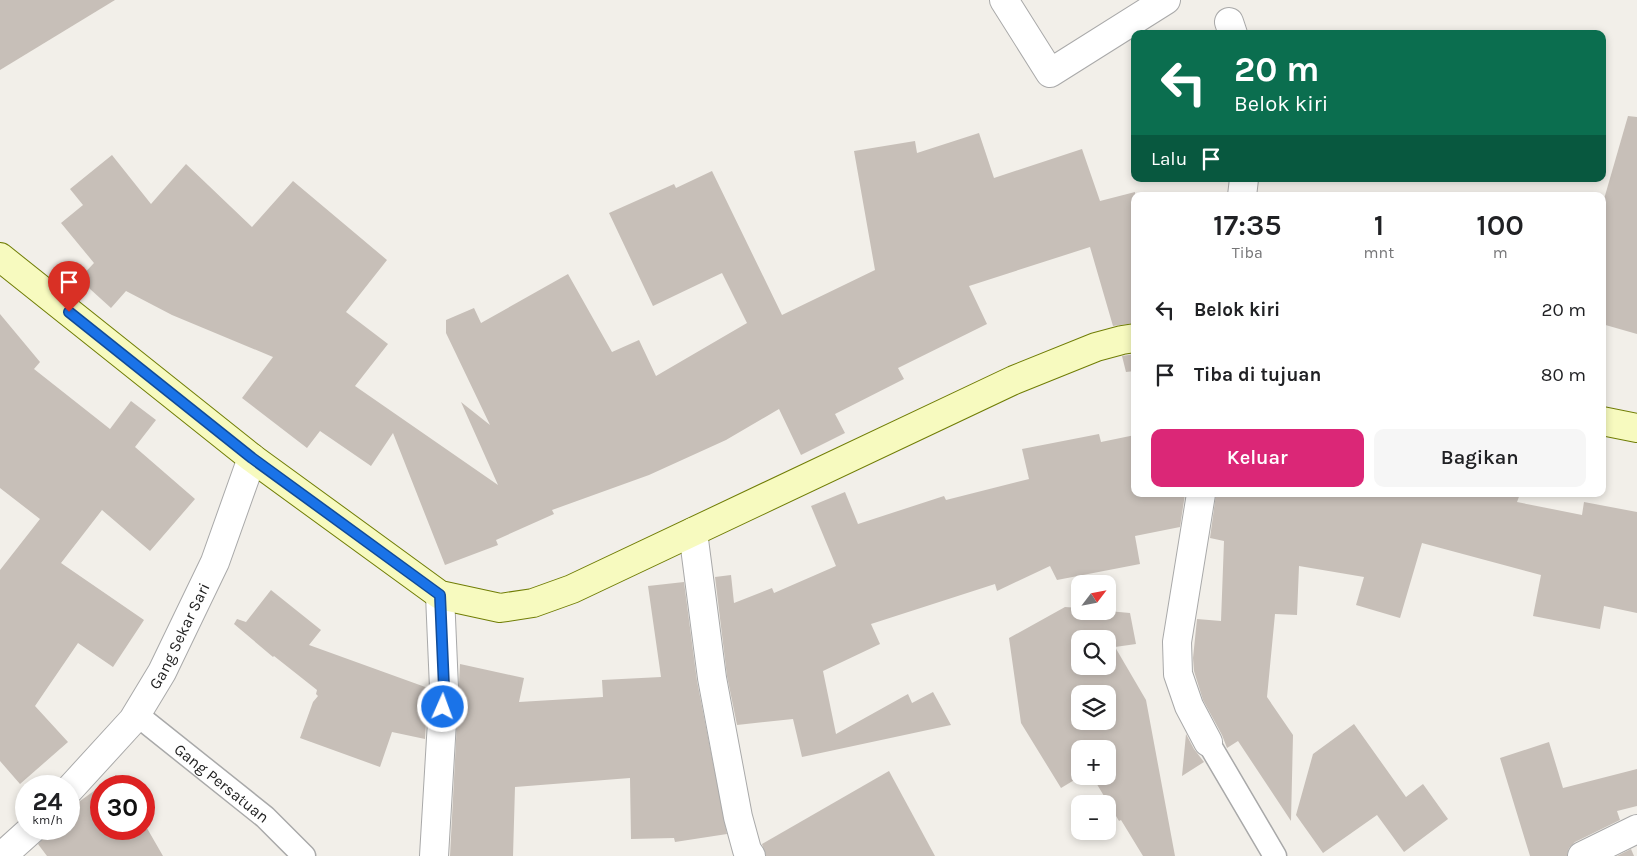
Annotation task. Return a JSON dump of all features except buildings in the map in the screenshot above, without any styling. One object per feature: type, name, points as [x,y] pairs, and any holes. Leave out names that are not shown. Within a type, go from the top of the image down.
[{"type":"main road","points":[[0,257],[252,458],[440,595],[500,608],[533,603],[572,589],[1014,380],[1096,347],[1131,339]]},
{"type":"main road","points":[[1606,422],[1637,428]]},
{"type":"street","points":[[1004,0],[1050,73],[1166,0]]},
{"type":"street","name":"Gang Sekar Sari","points":[[80,778],[133,720],[162,672],[215,562],[252,458]]},
{"type":"street","points":[[1201,497],[1177,642],[1178,674],[1189,706],[1208,742]]},
{"type":"street","points":[[693,532],[712,678],[738,817],[747,850],[751,856]]},
{"type":"street","points":[[434,856],[444,688],[440,595]]},
{"type":"street","points":[[1582,856],[1637,830]]},
{"type":"street","points":[[2,856],[20,840]]},
{"type":"lane","name":"Gang Persatuan","points":[[136,714],[265,817],[304,856]]},
{"type":"lane","points":[[1208,742],[1275,856]]},
{"type":"route","points":[[69,312],[252,458],[440,595],[444,688],[443,707]]}]
